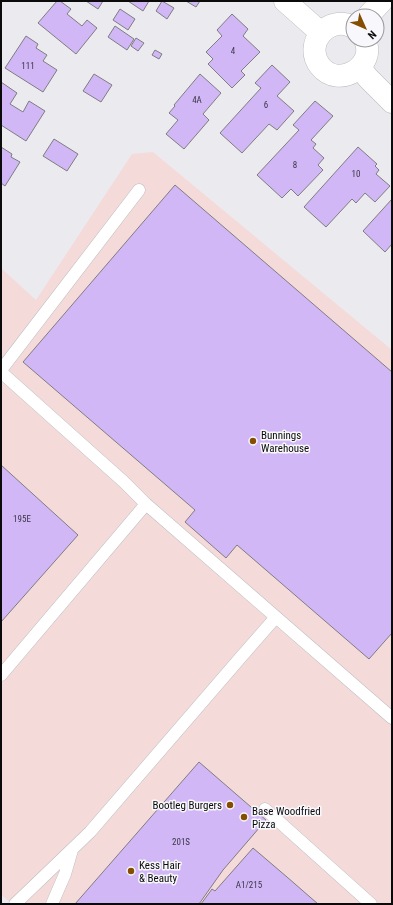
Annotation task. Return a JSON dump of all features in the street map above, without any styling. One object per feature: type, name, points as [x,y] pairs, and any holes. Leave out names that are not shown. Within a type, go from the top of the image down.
[{"type":"street","points":[[285,1],[321,33]]},
{"type":"street","points":[[345,24],[342,23],[327,28],[321,33],[316,41],[315,54],[320,66],[327,72],[335,75],[344,76],[353,73],[360,68],[367,52],[367,48]]},
{"type":"street","points":[[360,68],[392,102]]},
{"type":"lane","points":[[139,190],[1,371],[124,482],[146,504],[392,718]]},
{"type":"lane","points":[[1,675],[146,504]]},
{"type":"lane","points":[[15,904],[90,832],[276,617]]},
{"type":"lane","points":[[266,809],[372,904]]},
{"type":"lane","points":[[52,904],[66,874],[72,850]]},
{"type":"shaded area","points":[[153,152],[392,350],[392,904],[12,904],[1,895],[1,268],[36,300],[132,154]]},
{"type":"building","points":[[57,1],[60,1],[71,9],[67,14],[82,26],[87,20],[97,28],[76,54],[38,23]]},
{"type":"building","points":[[86,1],[103,1],[98,9]]},
{"type":"building","points":[[128,1],[149,1],[143,11]]},
{"type":"building","points":[[162,1],[174,8],[167,19],[156,11]]},
{"type":"building","points":[[186,1],[200,1],[196,7]]},
{"type":"building","points":[[120,9],[135,19],[128,30],[113,20]]},
{"type":"building","points":[[232,14],[248,29],[243,36],[260,52],[241,71],[245,75],[232,88],[208,64],[213,59],[206,52],[222,36],[217,30]]},
{"type":"building","points":[[115,26],[134,39],[127,50],[108,37]]},
{"type":"building","points":[[26,36],[38,44],[36,48],[47,55],[43,61],[57,70],[43,92],[5,68]]},
{"type":"building","points":[[136,38],[144,43],[138,51],[131,46]]},
{"type":"building","points":[[155,50],[162,54],[159,59],[152,55]]},
{"type":"building","points":[[272,65],[290,82],[277,96],[294,111],[277,130],[269,124],[242,153],[220,133],[261,88],[255,83]]},
{"type":"building","points":[[94,74],[112,85],[101,102],[83,91]]},
{"type":"building","points":[[200,74],[221,93],[203,114],[209,120],[184,149],[166,134],[178,120],[169,113]]},
{"type":"building","points":[[1,82],[17,93],[10,104],[23,112],[29,101],[45,111],[26,141],[1,125]]},
{"type":"building","points":[[315,101],[333,116],[311,140],[316,144],[313,148],[324,158],[318,165],[323,170],[298,196],[291,189],[282,198],[257,175],[299,130],[293,125]]},
{"type":"building","points":[[54,139],[78,154],[67,171],[43,156]]},
{"type":"building","points":[[1,147],[12,154],[11,157],[20,162],[5,186],[1,183]]},
{"type":"building","points":[[358,147],[377,164],[375,166],[379,170],[376,174],[390,186],[375,202],[365,193],[356,203],[352,199],[326,227],[304,207]]},
{"type":"building","name":"Bunnings Warehouse","points":[[175,185],[392,372],[392,633],[369,659],[237,545],[226,558],[185,522],[195,510],[23,362]]},
{"type":"building","points":[[392,199],[392,244],[385,252],[363,231]]},
{"type":"building","points":[[1,465],[78,535],[1,622]]},
{"type":"building","points":[[199,762],[266,820],[223,870],[199,904],[75,904]]},
{"type":"building","points":[[253,848],[318,904],[201,904],[212,889],[215,891]]},
{"type":"place","name":"Bunnings Warehouse","points":[[253,441]]},
{"type":"place","name":"Bootleg Burgers","points":[[230,805]]},
{"type":"place","name":"Base Woodfried Pizza","points":[[244,817]]},
{"type":"place","name":"Kess Hair & Beauty","points":[[131,871]]}]
